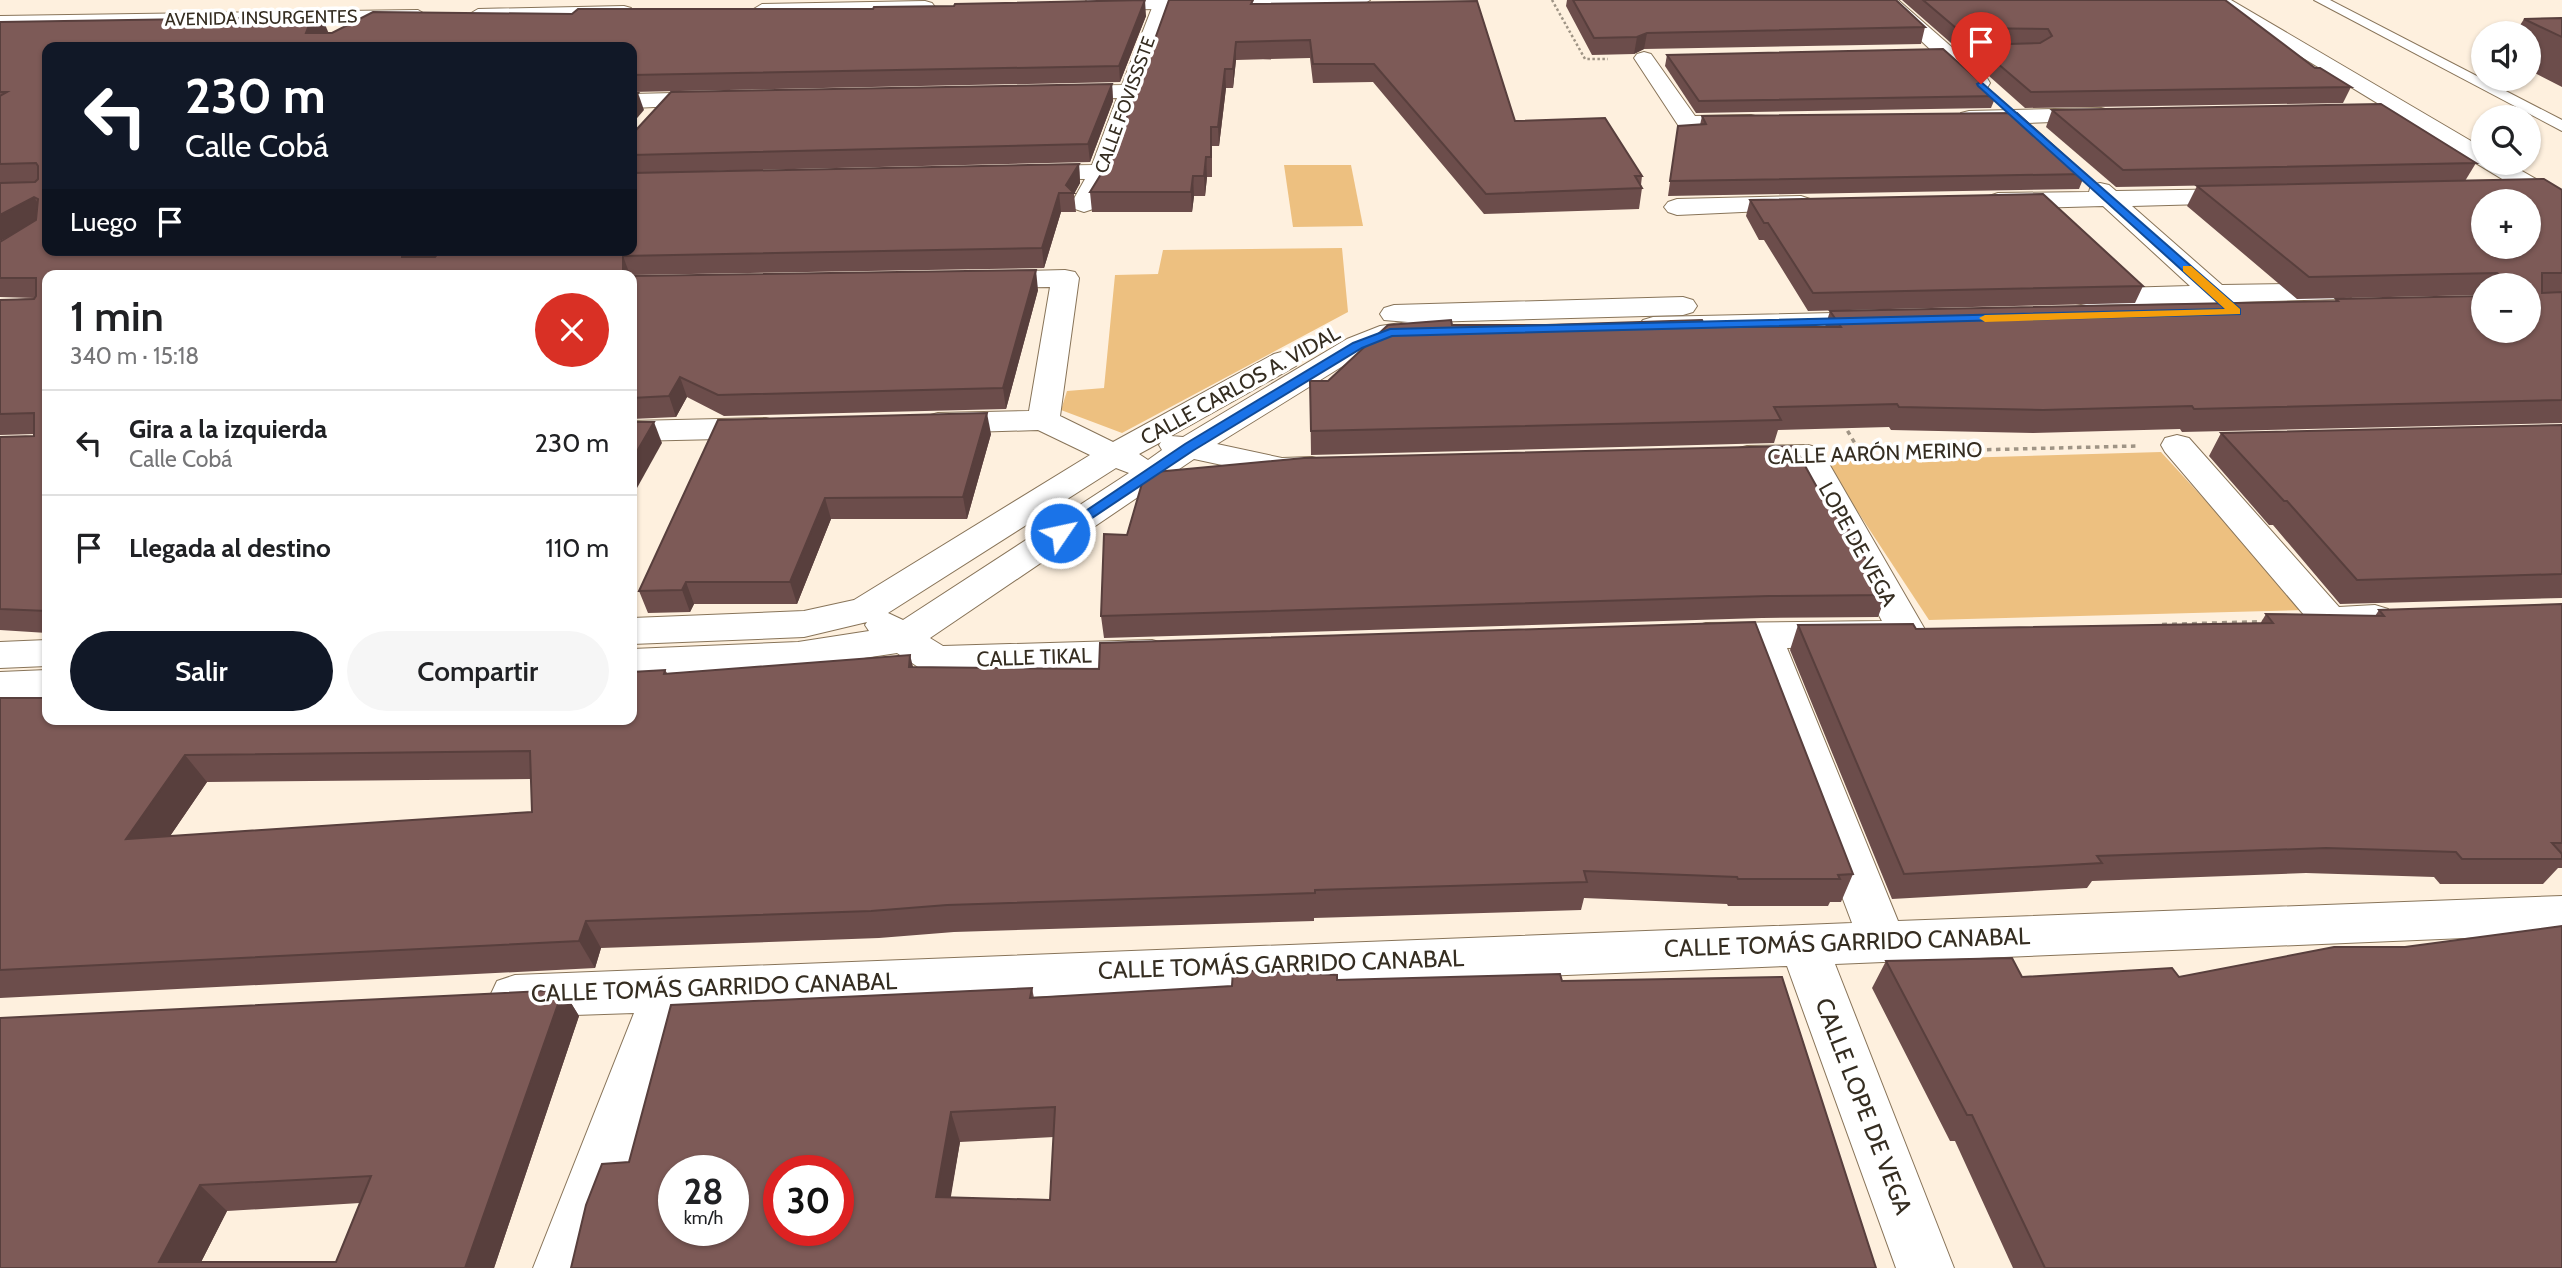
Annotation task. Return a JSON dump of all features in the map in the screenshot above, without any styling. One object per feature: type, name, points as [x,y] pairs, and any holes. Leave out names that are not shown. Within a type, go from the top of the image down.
[{"type":"street","points":[[1081,5],[1362,0]]},
{"type":"street","points":[[1887,0],[2038,135]]},
{"type":"street","points":[[2217,0],[2471,151]]},
{"type":"street","points":[[2252,0],[2386,76]]},
{"type":"street","points":[[744,10],[880,4],[945,7]]},
{"type":"street","name":"CALLE FOVISSSTE","points":[[1084,204],[1101,172],[1163,4]]},
{"type":"street","name":"AVENIDA INSURGENTES","points":[[0,22],[649,12]]},
{"type":"street","points":[[344,35],[374,17]]},
{"type":"street","points":[[1918,52],[1971,51]]},
{"type":"street","points":[[1671,58],[1644,58],[1688,123],[1770,121]]},
{"type":"street","points":[[1033,93],[1131,91]]},
{"type":"street","points":[[637,100],[739,99]]},
{"type":"street","points":[[650,120],[669,100]]},
{"type":"street","points":[[2363,112],[2404,111]]},
{"type":"street","points":[[1949,118],[2128,115]]},
{"type":"street","points":[[1005,174],[1101,172]]},
{"type":"street","points":[[2078,172],[2225,303]]},
{"type":"street","points":[[2512,175],[2562,205]]},
{"type":"street","points":[[2515,189],[2535,188]]},
{"type":"street","points":[[1970,201],[2262,196]]},
{"type":"street","points":[[1677,207],[1830,204]]},
{"type":"street","points":[[953,280],[1065,278],[1043,421]]},
{"type":"street","points":[[2067,307],[2368,300]]},
{"type":"street","name":"CALLE CARLOS A. VIDAL","points":[[637,631],[804,624],[866,610],[1128,447],[1344,327],[1372,316],[1405,313],[1901,311],[1390,332],[1357,345],[1190,447],[902,639],[798,656],[637,662]]},
{"type":"street","points":[[906,424],[1043,421],[1128,447],[1190,447],[1282,467],[1337,466]]},
{"type":"street","points":[[637,431],[796,427]]},
{"type":"street","points":[[2177,445],[2218,444]]},
{"type":"street","points":[[2177,445],[2329,620],[2408,617]]},
{"type":"street","points":[[1128,447],[1150,473]]},
{"type":"street","name":"CALLE AARÓN MERINO","points":[[1711,457],[1808,455]]},
{"type":"street","name":"LOPE DE VEGA","points":[[1762,634],[1908,633],[1808,455]]},
{"type":"street","name":"CALLE TIKAL","points":[[866,610],[902,639],[935,660],[1183,652]]},
{"type":"street","points":[[1666,637],[1762,634],[1882,940]]},
{"type":"street","points":[[0,655],[42,653]]},
{"type":"street","points":[[0,685],[42,684]]},
{"type":"street","name":"CALLE TOMÁS GARRIDO CANABAL","points":[[473,998],[668,988],[2562,915]]},
{"type":"street","name":"CALLE LOPE DE VEGA","points":[[1803,943],[1925,1268]]},
{"type":"street","points":[[562,1268],[668,988]]},
{"type":"lane","points":[[2320,0],[2562,126]]},
{"type":"path","points":[[1552,0],[1585,59]]},
{"type":"path","points":[[1839,417],[1860,452]]},
{"type":"path","name":"CALLE AARÓN MERINO","points":[[1808,455],[2177,445]]},
{"type":"path","points":[[2153,625],[2329,620]]},
{"type":"shaded area","points":[[1284,165],[1351,165],[1363,226],[1293,227]]},
{"type":"shaded area","points":[[1342,248],[1348,312],[1122,433],[1061,410],[1067,391],[1104,388],[1115,275],[1158,274],[1163,250]]},
{"type":"shaded area","points":[[2161,452],[2306,610],[1929,620],[1825,462]]},
{"type":"building","points":[[1145,0],[1119,66],[637,75],[637,42],[42,42],[42,256],[623,256],[623,270],[42,270],[42,611],[0,609],[0,437],[34,436],[34,413],[0,414],[0,300],[34,299],[36,278],[0,278],[0,242],[36,220],[38,199],[34,197],[0,215],[0,183],[35,182],[38,179],[38,166],[36,163],[0,164],[0,96],[7,92],[0,92],[0,22],[322,17],[309,25],[306,33],[332,33],[373,12],[572,14],[578,9],[873,9],[955,4]]},
{"type":"building","points":[[1169,0],[1253,0],[1251,4],[1477,1],[1515,121],[1605,118],[1642,176],[1635,176],[1642,188],[1486,194],[1374,64],[1313,64],[1310,40],[1236,42],[1233,69],[1225,69],[1218,127],[1211,127],[1211,157],[1206,157],[1204,176],[1193,176],[1191,192],[1090,192],[1114,153]]},
{"type":"building","points":[[1573,0],[1896,0],[1925,27],[1647,33],[1637,37],[1594,38]]},
{"type":"building","points":[[1923,0],[2225,0],[2315,68],[2320,68],[2351,87],[2031,92],[1976,45],[2040,43],[2052,36],[2048,29],[1956,28]]},
{"type":"building","points":[[2562,18],[2562,37],[2541,27],[2541,21],[2524,19]]},
{"type":"building","points":[[1943,49],[1996,96],[1699,101],[1667,55]]},
{"type":"building","points":[[1112,84],[1088,144],[637,155],[637,129],[671,92]]},
{"type":"building","points":[[2381,104],[2471,160],[2471,163],[2123,170],[2052,110]]},
{"type":"building","points":[[2017,113],[2085,174],[1670,181],[1678,126],[1706,124],[1702,116]]},
{"type":"building","points":[[1079,164],[1066,185],[1074,193],[1059,193],[1042,248],[637,256],[637,173]]},
{"type":"building","points":[[2544,179],[2562,190],[2562,273],[2542,273],[2542,293],[2562,292],[2562,400],[2194,409],[2192,406],[2043,410],[1899,407],[1897,404],[1774,407],[1781,420],[1311,431],[1310,381],[1328,381],[1388,325],[1451,320],[1452,325],[1702,320],[1705,327],[1841,327],[1830,311],[2471,296],[2471,343],[2541,343],[2541,273],[2309,277],[2197,186]]},
{"type":"building","points":[[2043,194],[2143,286],[1813,293],[1750,200]]},
{"type":"building","points":[[1036,270],[1003,388],[718,395],[680,377],[669,396],[637,398],[637,276]]},
{"type":"building","points":[[987,413],[963,497],[825,498],[790,582],[686,582],[682,590],[639,591],[718,420]]},
{"type":"building","points":[[637,422],[654,422],[637,451]]},
{"type":"building","points":[[2562,425],[2562,574],[2357,580],[2287,501],[2284,501],[2221,433]]},
{"type":"building","points":[[1794,446],[1833,516],[1841,515],[1886,595],[1769,596],[1101,616],[1104,534],[1127,535],[1145,473],[1304,458]]},
{"type":"building","points":[[2562,604],[2562,843],[2552,843],[2562,854],[2562,859],[2462,859],[2456,852],[2326,848],[2097,856],[2102,863],[1904,874],[1798,625],[1913,624],[1916,629],[2273,623],[2266,614],[2384,616],[2379,610]]},
{"type":"building","points":[[1755,622],[1853,874],[1838,875],[1840,879],[1738,879],[1584,871],[1587,882],[1315,890],[1315,893],[947,905],[871,911],[586,921],[579,941],[0,970],[0,698],[42,698],[42,725],[637,725],[637,672],[665,670],[664,674],[910,655],[909,667],[1099,669],[1100,643]],"holes":[[[530,751],[532,812],[126,839],[185,755]]]},
{"type":"building","points":[[2562,926],[2562,1268],[2045,1268],[1972,1115],[1967,1115],[1886,961],[2012,958],[2022,977],[2172,968],[2179,977],[2334,947],[2405,947]]},
{"type":"building","points":[[1233,970],[1337,975],[1337,980],[1560,974],[1562,981],[1782,977],[1876,1268],[571,1268],[586,1205],[602,1164],[629,1162],[671,1005],[1032,988],[1030,998],[1232,986]],"holes":[[[1055,1107],[1050,1200],[936,1197],[951,1112]]]},
{"type":"building","points":[[563,990],[465,1268],[0,1268],[0,1018]],"holes":[[[371,1176],[336,1262],[159,1262],[200,1185]]]},
{"type":"slow traffic","points":[[1985,318],[2236,312],[2187,269]]},
{"type":"route","points":[[1060,533],[1190,447],[1357,345],[1390,332],[2236,312],[1981,84]]}]
